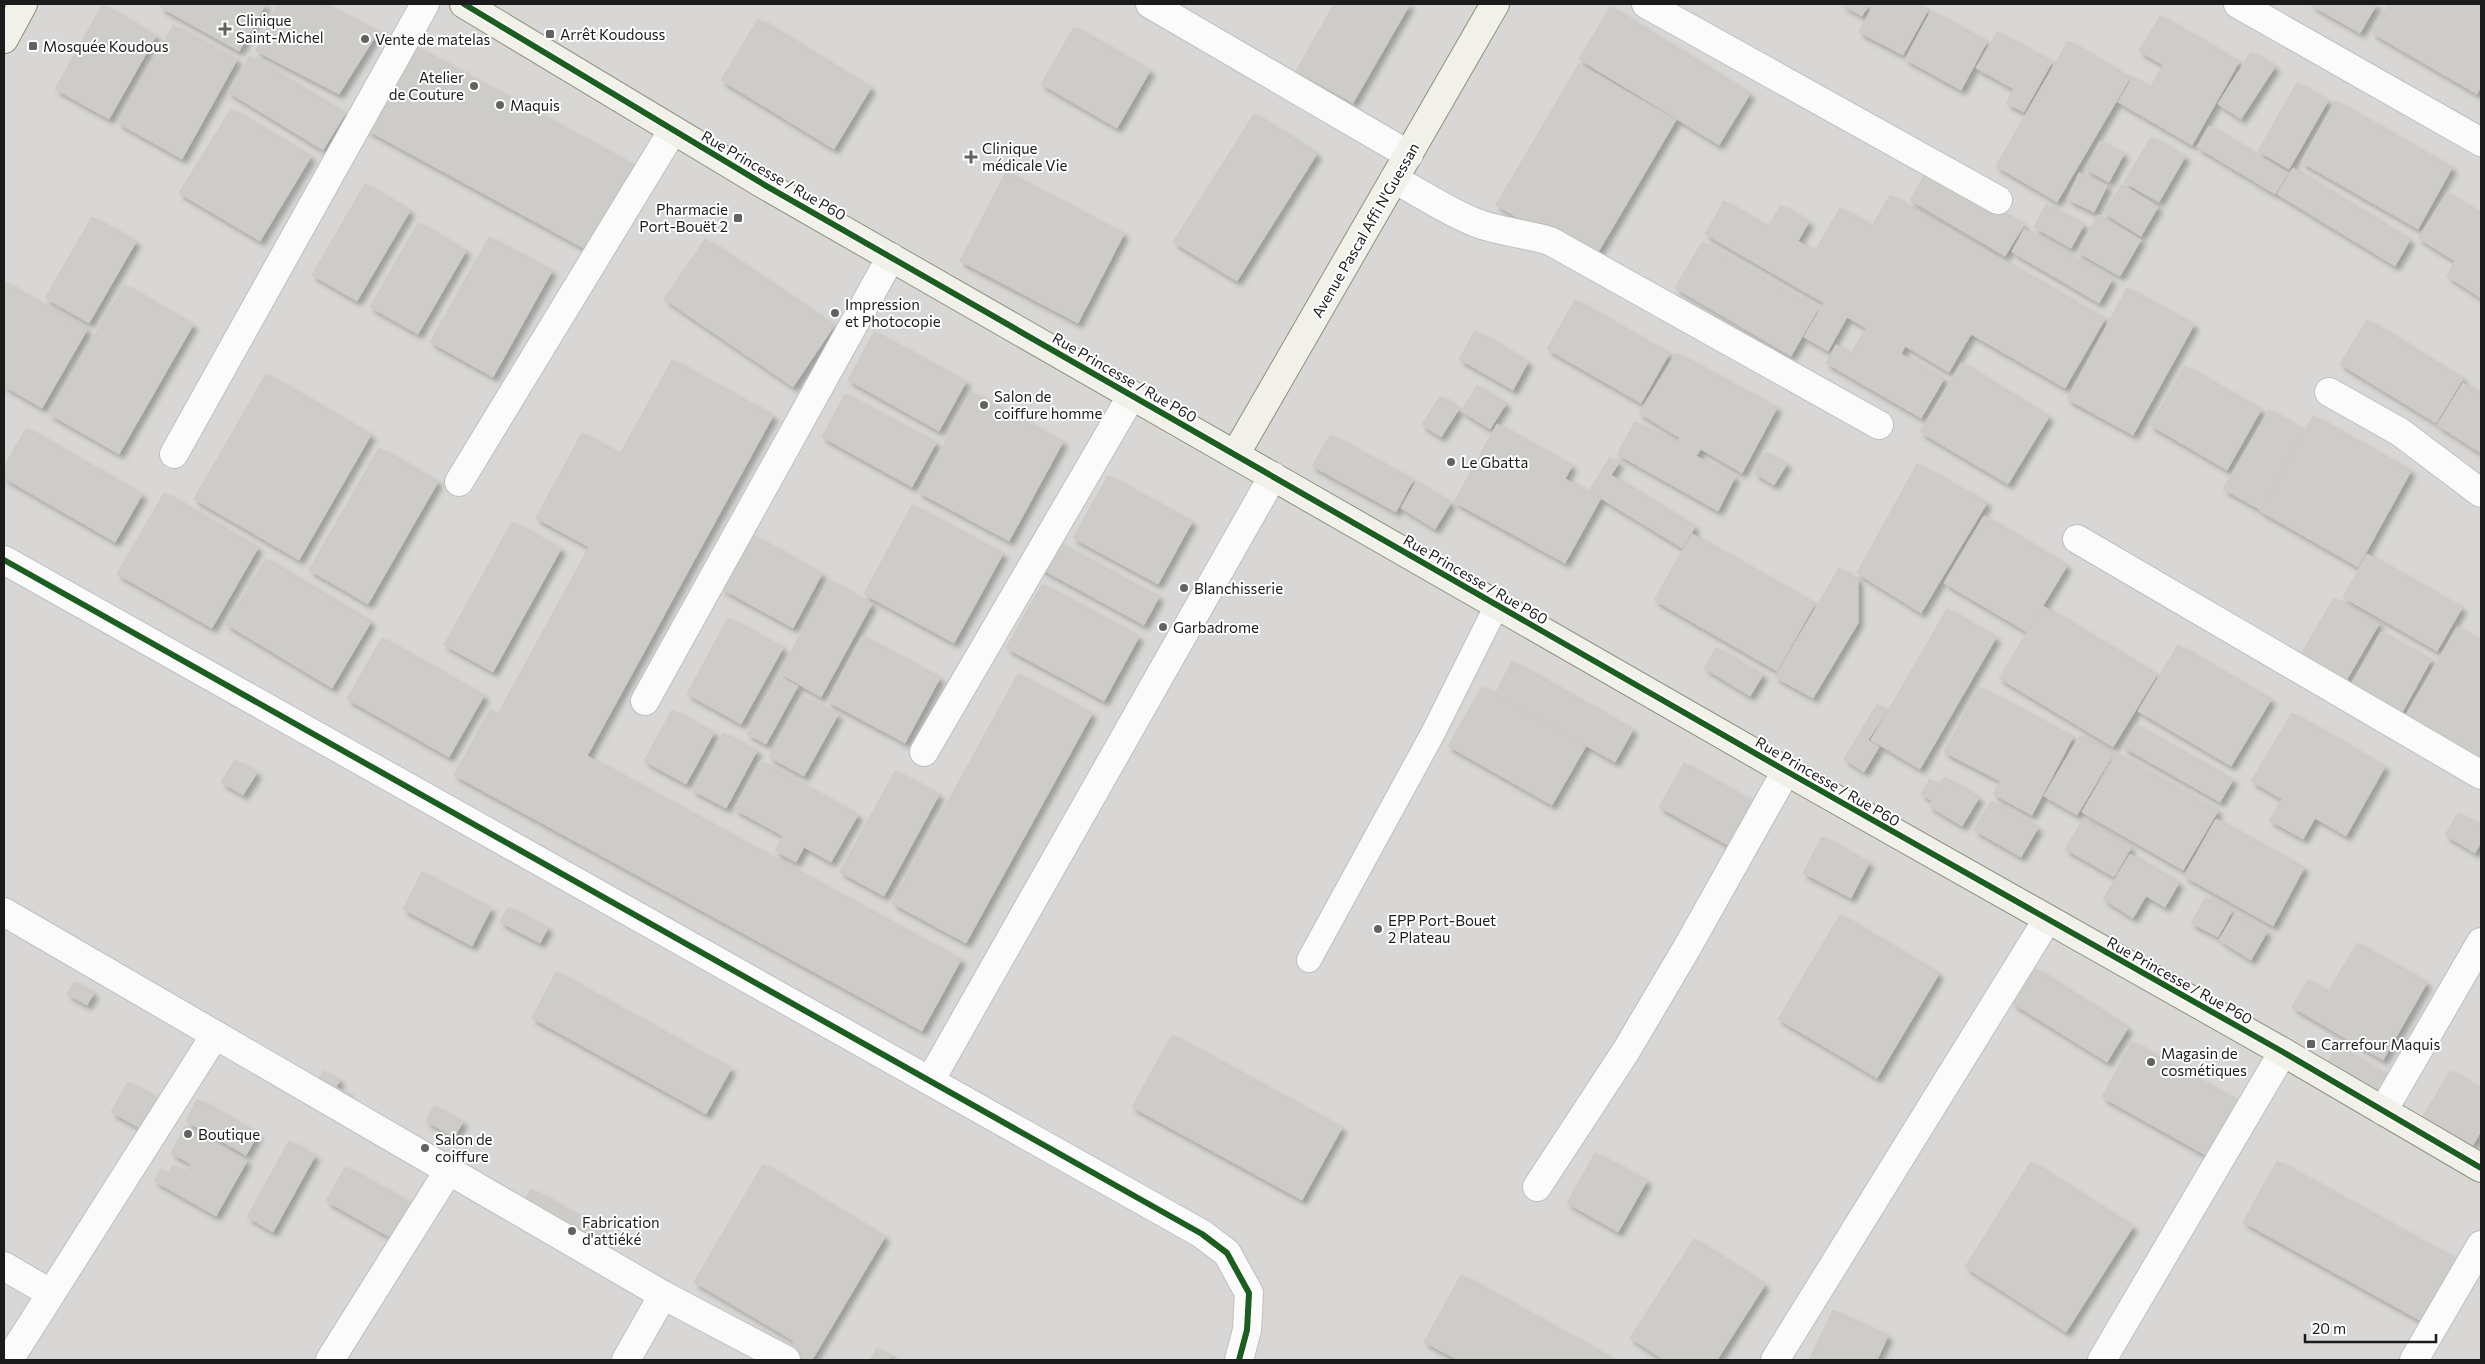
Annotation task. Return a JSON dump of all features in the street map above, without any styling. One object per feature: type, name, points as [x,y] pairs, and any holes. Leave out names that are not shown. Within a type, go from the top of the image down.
[{"type":"street","points":[[4,38],[23,4]]},
{"type":"street","points":[[174,454],[425,4]]},
{"type":"street","name":"Rue Princesse / Rue P60","points":[[464,4],[673,130],[891,257],[2047,920],[2284,1052],[2481,1168]]},
{"type":"street","points":[[1150,4],[1408,155]]},
{"type":"street","name":"Avenue Pascal Affi N'Guessan","points":[[1235,455],[1495,4]]},
{"type":"street","points":[[1646,4],[1998,200]]},
{"type":"street","points":[[2238,4],[2481,142]]},
{"type":"street","points":[[459,482],[673,130]]},
{"type":"street","points":[[1394,179],[1474,222],[1550,241],[1879,425]]},
{"type":"street","points":[[645,701],[891,257]]},
{"type":"street","points":[[2329,392],[2400,432],[2481,493]]},
{"type":"street","points":[[924,752],[1132,395]]},
{"type":"street","points":[[930,1080],[1273,476]]},
{"type":"street","points":[[2077,539],[2481,775]]},
{"type":"street","points":[[4,560],[1202,1234],[1227,1253],[1249,1293],[1247,1330],[1239,1360]]},
{"type":"street","points":[[1537,1187],[1631,1043],[1786,771]]},
{"type":"street","points":[[4,912],[663,1295],[786,1360]]},
{"type":"street","points":[[1775,1360],[2047,920]]},
{"type":"street","points":[[2383,1111],[2481,942]]},
{"type":"street","points":[[9,1360],[50,1292],[216,1035]]},
{"type":"street","points":[[2102,1360],[2284,1052]]},
{"type":"street","points":[[330,1360],[449,1170]]},
{"type":"street","points":[[2414,1360],[2481,1245]]},
{"type":"street","points":[[4,1266],[50,1292]]},
{"type":"street","points":[[626,1360],[663,1295]]},
{"type":"lane","points":[[1309,960],[1433,733],[1497,605]]},
{"type":"shaded area","points":[[4,4],[2481,4],[2481,1360],[4,1360]]},
{"type":"building","name":"Clinique Saint-Michel","points":[[162,4],[266,4],[239,51],[160,7]]},
{"type":"building","points":[[278,4],[324,4],[378,32],[339,94],[256,51]]},
{"type":"building","points":[[1334,4],[1410,4],[1353,103],[1296,71]]},
{"type":"building","points":[[1841,4],[1869,4],[1862,16]]},
{"type":"building","points":[[1874,4],[1918,4],[1928,10],[1903,55],[1859,32]]},
{"type":"building","points":[[2309,4],[2377,4],[2360,33]]},
{"type":"building","points":[[2389,4],[2477,4],[2481,6],[2481,86],[2477,94],[2372,33]]},
{"type":"building","points":[[102,5],[156,36],[109,119],[55,89]]},
{"type":"building","points":[[1610,7],[1750,94],[1719,145],[1579,59]]},
{"type":"building","points":[[1931,11],[1987,42],[1961,90],[1905,59]]},
{"type":"building","points":[[2160,16],[2239,62],[2192,145],[2118,102],[2133,77],[2150,88],[2163,65],[2139,51]]},
{"type":"building","points":[[758,19],[871,88],[834,149],[721,80]]},
{"type":"building","points":[[173,25],[237,60],[182,159],[118,123]]},
{"type":"building","points":[[1074,27],[1150,71],[1117,128],[1041,84]]},
{"type":"building","points":[[1997,32],[2052,62],[2024,112],[2006,103],[2014,89],[1976,68]]},
{"type":"building","points":[[2068,41],[2130,78],[2057,202],[1996,166]]},
{"type":"building","points":[[414,46],[635,166],[589,251],[367,130]]},
{"type":"building","points":[[2251,52],[2275,67],[2241,119],[2218,104]]},
{"type":"building","points":[[250,56],[345,114],[323,150],[228,92]]},
{"type":"building","points":[[1579,64],[1676,120],[1597,254],[1565,245],[1496,205]]},
{"type":"building","points":[[2297,83],[2328,101],[2289,169],[2258,151]]},
{"type":"building","points":[[2335,101],[2452,168],[2418,229],[2301,162]]},
{"type":"building","points":[[231,109],[311,157],[260,241],[179,193]]},
{"type":"building","points":[[1254,114],[1317,154],[1237,281],[1173,242]]},
{"type":"building","points":[[2209,126],[2288,173],[2275,194],[2197,147]]},
{"type":"building","points":[[2151,137],[2185,157],[2159,202],[2124,182]]},
{"type":"building","points":[[2100,141],[2124,154],[2109,182],[2085,169]]},
{"type":"building","points":[[2293,168],[2410,240],[2395,266],[2277,194]]},
{"type":"building","points":[[1928,169],[2024,225],[2005,256],[1910,200]]},
{"type":"building","points":[[1006,172],[1124,234],[1078,323],[960,261]]},
{"type":"building","points":[[2079,173],[2107,186],[2094,212],[2067,199]]},
{"type":"building","points":[[365,184],[410,211],[357,301],[312,275]]},
{"type":"building","points":[[2122,184],[2158,207],[2141,236],[2104,213]]},
{"type":"building","points":[[2447,193],[2481,214],[2481,298],[2447,276],[2455,261],[2418,238]]},
{"type":"building","points":[[1890,195],[2105,319],[2065,388],[1971,334],[1949,372],[1905,346],[1901,354],[1944,379],[1921,418],[1826,363],[1836,345],[1851,354],[1866,328],[1847,317],[1828,351],[1804,337],[1824,303],[1705,234],[1724,201],[1768,227],[1781,205],[1809,222],[1798,241],[1815,251],[1840,208],[1872,226]]},
{"type":"building","points":[[2046,204],[2084,225],[2071,248],[2034,227]]},
{"type":"building","points":[[2098,215],[2141,240],[2120,276],[2077,252]]},
{"type":"building","points":[[92,217],[136,242],[89,323],[45,298]]},
{"type":"building","points":[[418,223],[466,251],[418,334],[370,307]]},
{"type":"building","points":[[2024,229],[2112,280],[2099,303],[2012,252]]},
{"type":"building","points":[[489,237],[552,271],[493,377],[430,342]]},
{"type":"building","points":[[705,239],[834,326],[793,387],[664,299]]},
{"type":"building","points":[[1702,242],[1818,309],[1791,356],[1675,288]]},
{"type":"building","points":[[4,282],[87,330],[42,408],[4,386]]},
{"type":"building","points":[[124,285],[193,325],[119,454],[49,414]]},
{"type":"building","points":[[2127,288],[2194,325],[2133,435],[2067,399]]},
{"type":"building","points":[[1575,300],[1669,354],[1641,403],[1547,349]]},
{"type":"building","points":[[2367,320],[2463,379],[2436,423],[2340,364]]},
{"type":"building","points":[[1475,331],[1528,362],[1513,390],[1459,359]]},
{"type":"building","points":[[874,332],[966,382],[939,431],[848,380]]},
{"type":"building","points":[[1676,353],[1777,408],[1742,473],[1701,449],[1696,456],[1735,477],[1718,511],[1617,454],[1635,422],[1677,443],[1680,438],[1639,413]]},
{"type":"building","points":[[672,360],[773,416],[587,756],[961,960],[922,1031],[454,775],[490,710],[498,714],[589,547],[536,518],[582,433],[620,454]]},
{"type":"building","points":[[1961,363],[2049,417],[2008,484],[1920,432]]},
{"type":"building","points":[[2185,366],[2261,410],[2227,470],[2150,425]]},
{"type":"building","points":[[266,374],[371,435],[299,560],[194,499]]},
{"type":"building","points":[[2463,383],[2481,394],[2481,453],[2437,425]]},
{"type":"building","points":[[1477,386],[1506,404],[1490,429],[1461,411]]},
{"type":"building","points":[[972,392],[1063,442],[1009,541],[918,492]]},
{"type":"building","points":[[845,394],[936,443],[912,487],[822,437]]},
{"type":"building","points":[[1440,396],[1459,409],[1441,437],[1422,425]]},
{"type":"building","points":[[2269,410],[2305,431],[2261,510],[2223,489]]},
{"type":"building","points":[[2313,416],[2411,471],[2358,567],[2260,511]]},
{"type":"building","points":[[1497,424],[1572,466],[1565,479],[1601,498],[1565,563],[1454,502]]},
{"type":"building","points":[[26,428],[142,495],[115,542],[4,478],[4,467]]},
{"type":"building","points":[[1330,435],[1413,480],[1396,512],[1312,466]]},
{"type":"building","points":[[379,448],[438,482],[368,604],[309,570]]},
{"type":"building","points":[[1766,452],[1787,464],[1774,485],[1754,473]]},
{"type":"building","points":[[1610,457],[1619,463],[1611,475],[1695,527],[1682,548],[1589,491]]},
{"type":"building","points":[[1917,464],[1987,503],[1921,613],[1857,573]]},
{"type":"building","points":[[1108,476],[1192,522],[1158,584],[1073,538]]},
{"type":"building","points":[[1416,482],[1451,503],[1435,529],[1401,508]]},
{"type":"building","points":[[164,493],[258,548],[212,628],[117,574]]},
{"type":"building","points":[[912,505],[1003,554],[954,643],[864,594]]},
{"type":"building","points":[[1984,516],[2067,566],[2027,632],[1944,583]]},
{"type":"building","points":[[512,522],[561,549],[493,672],[444,645]]},
{"type":"building","points":[[1692,534],[1815,604],[1777,671],[1654,600]]},
{"type":"building","points":[[752,535],[822,574],[793,628],[722,589]]},
{"type":"building","points":[[1049,538],[1159,597],[1144,625],[1034,565]]},
{"type":"building","points":[[2367,554],[2462,608],[2437,651],[2343,597]]},
{"type":"building","points":[[266,559],[371,622],[332,688],[226,624]]},
{"type":"building","points":[[1839,568],[1858,580],[1858,623],[1813,698],[1775,677]]},
{"type":"building","points":[[830,581],[872,604],[821,697],[779,673]]},
{"type":"building","points":[[1042,584],[1139,637],[1104,701],[1006,648]]},
{"type":"building","points":[[2334,598],[2379,624],[2343,686],[2298,659]]},
{"type":"building","points":[[2043,606],[2157,675],[2113,747],[1999,678]]},
{"type":"building","points":[[1947,609],[1996,638],[1920,769],[1871,740]]},
{"type":"building","points":[[728,618],[783,648],[741,724],[687,694]]},
{"type":"building","points":[[2457,627],[2481,641],[2481,762],[2404,718]]},
{"type":"building","points":[[2381,632],[2431,660],[2400,716],[2349,688]]},
{"type":"building","points":[[862,636],[940,678],[905,743],[827,701]]},
{"type":"building","points":[[382,638],[484,696],[449,757],[347,699]]},
{"type":"building","points":[[2178,645],[2271,700],[2231,766],[2138,711]]},
{"type":"building","points":[[1716,648],[1763,675],[1750,696],[1704,668]]},
{"type":"building","points":[[1512,661],[1633,730],[1615,762],[1495,694]]},
{"type":"building","points":[[1018,674],[1092,714],[966,943],[892,903]]},
{"type":"building","points":[[779,676],[798,686],[766,744],[747,734]]},
{"type":"building","points":[[1482,687],[1586,746],[1552,805],[1448,746]]},
{"type":"building","points":[[1979,687],[2073,737],[2032,815],[1993,794],[2000,781],[1944,752]]},
{"type":"building","points":[[802,696],[838,715],[804,776],[769,757]]},
{"type":"building","points":[[1877,704],[1887,711],[1868,740],[1879,747],[1864,772],[1844,759]]},
{"type":"building","points":[[672,710],[714,733],[686,784],[644,761]]},
{"type":"building","points":[[2292,713],[2385,767],[2346,836],[2315,818],[2303,839],[2269,820],[2282,799],[2251,781]]},
{"type":"building","points":[[2136,725],[2233,780],[2220,802],[2123,747]]},
{"type":"building","points":[[723,733],[757,751],[726,808],[692,790]]},
{"type":"building","points":[[2080,735],[2113,755],[2077,815],[2044,796]]},
{"type":"building","points":[[2116,753],[2218,811],[2183,870],[2082,812]]},
{"type":"building","points":[[235,760],[257,773],[243,795],[221,782]]},
{"type":"building","points":[[760,761],[858,815],[831,862],[804,847],[796,862],[775,851],[783,836],[734,809]]},
{"type":"building","points":[[1684,763],[1758,805],[1733,848],[1659,807]]},
{"type":"building","points":[[895,771],[939,795],[884,896],[840,872]]},
{"type":"building","points":[[1944,777],[1979,798],[1962,826],[1929,806],[1932,801],[1921,794],[1930,779],[1939,785]]},
{"type":"building","points":[[1991,801],[2038,828],[2021,857],[1974,830]]},
{"type":"building","points":[[2458,813],[2481,826],[2481,842],[2475,853],[2445,835]]},
{"type":"building","points":[[2083,819],[2131,848],[2114,877],[2065,849]]},
{"type":"building","points":[[2216,819],[2304,868],[2273,926],[2184,876]]},
{"type":"building","points":[[1822,837],[1869,863],[1851,898],[1803,873]]},
{"type":"building","points":[[2130,854],[2179,883],[2165,907],[2146,896],[2133,918],[2103,899]]},
{"type":"building","points":[[422,872],[491,909],[472,946],[403,909]]},
{"type":"building","points":[[2206,897],[2232,911],[2218,937],[2191,923]]},
{"type":"building","points":[[508,907],[548,928],[540,943],[500,922]]},
{"type":"building","points":[[2235,913],[2267,932],[2251,960],[2219,940]]},
{"type":"building","points":[[1840,915],[1939,974],[1877,1078],[1778,1019]]},
{"type":"building","points":[[2357,943],[2427,983],[2383,1060],[2292,1007],[2308,980],[2328,992]]},
{"type":"building","points":[[2034,968],[2128,1028],[2107,1062],[2012,1003]]},
{"type":"building","points":[[556,972],[731,1069],[706,1114],[532,1018]]},
{"type":"building","points":[[74,982],[94,993],[87,1005],[67,994]]},
{"type":"building","points":[[1172,1035],[1342,1128],[1302,1200],[1132,1107]]},
{"type":"building","points":[[2132,1042],[2238,1101],[2207,1156],[2102,1097]]},
{"type":"building","points":[[2337,1046],[2394,1079],[2383,1098],[2326,1065]]},
{"type":"building","points":[[323,1071],[340,1080],[336,1087],[348,1094],[343,1102],[314,1086]]},
{"type":"building","points":[[2450,1071],[2481,1089],[2481,1131],[2473,1145],[2423,1116]]},
{"type":"building","points":[[128,1082],[164,1102],[147,1132],[111,1112]]},
{"type":"building","points":[[197,1099],[258,1134],[246,1155],[186,1121]]},
{"type":"building","points":[[434,1106],[463,1122],[454,1137],[426,1121]]},
{"type":"building","points":[[185,1126],[247,1161],[216,1216],[154,1181],[161,1169],[168,1173],[173,1165],[186,1172],[191,1164],[171,1153]]},
{"type":"building","points":[[289,1141],[315,1156],[273,1232],[247,1217]]},
{"type":"building","points":[[1595,1153],[1647,1181],[1618,1232],[1567,1203]]},
{"type":"building","points":[[2277,1161],[2457,1260],[2423,1322],[2243,1222]]},
{"type":"building","points":[[2031,1162],[2133,1227],[2066,1332],[1965,1267]]},
{"type":"building","points":[[763,1164],[885,1237],[812,1360],[802,1360],[788,1352],[794,1341],[694,1282]]},
{"type":"building","points":[[345,1167],[414,1205],[395,1240],[326,1201]]},
{"type":"building","points":[[531,1189],[609,1233],[601,1250],[521,1205]]},
{"type":"building","points":[[1694,1239],[1765,1285],[1717,1360],[1664,1360],[1630,1338]]},
{"type":"building","points":[[1461,1275],[1611,1358],[1610,1360],[1458,1360],[1424,1342]]},
{"type":"building","points":[[1833,1310],[1888,1336],[1877,1360],[1809,1360]]},
{"type":"building","points":[[877,1348],[892,1356],[889,1360],[870,1360]]},
{"type":"cycle path","points":[[464,4],[763,184],[1786,771],[2283,1052],[2481,1168]]},
{"type":"cycle path","points":[[4,560],[1202,1234],[1227,1253],[1249,1293],[1247,1330],[1239,1360]]},
{"type":"place","name":"Clinique Saint-Michel","points":[[225,29]]},
{"type":"place","name":"Arrêt Koudouss","points":[[550,34]]},
{"type":"place","name":"Vente de matelas","points":[[365,39]]},
{"type":"place","name":"Mosquée Koudous","points":[[33,46]]},
{"type":"place","name":"Atelier de Couture","points":[[474,86]]},
{"type":"place","name":"Maquis","points":[[500,105]]},
{"type":"place","name":"Clinique médicale Vie","points":[[971,157]]},
{"type":"place","name":"Pharmacie Port-Bouët 2","points":[[738,218]]},
{"type":"place","name":"Impression et Photocopie","points":[[835,313]]},
{"type":"place","name":"Salon de coiffure homme","points":[[984,405]]},
{"type":"place","name":"Le Gbatta","points":[[1451,462]]},
{"type":"place","name":"Blanchisserie","points":[[1184,588]]},
{"type":"place","name":"Garbadrome","points":[[1163,627]]},
{"type":"place","name":"EPP Port-Bouet 2 Plateau","points":[[1378,929]]},
{"type":"place","name":"Carrefour Maquis","points":[[2311,1044]]},
{"type":"place","name":"Magasin de cosmétiques","points":[[2151,1062]]},
{"type":"place","name":"Boutique","points":[[188,1134]]},
{"type":"place","name":"Salon de coiffure","points":[[425,1148]]},
{"type":"place","name":"Fabrication d'attiéké","points":[[572,1231]]}]
